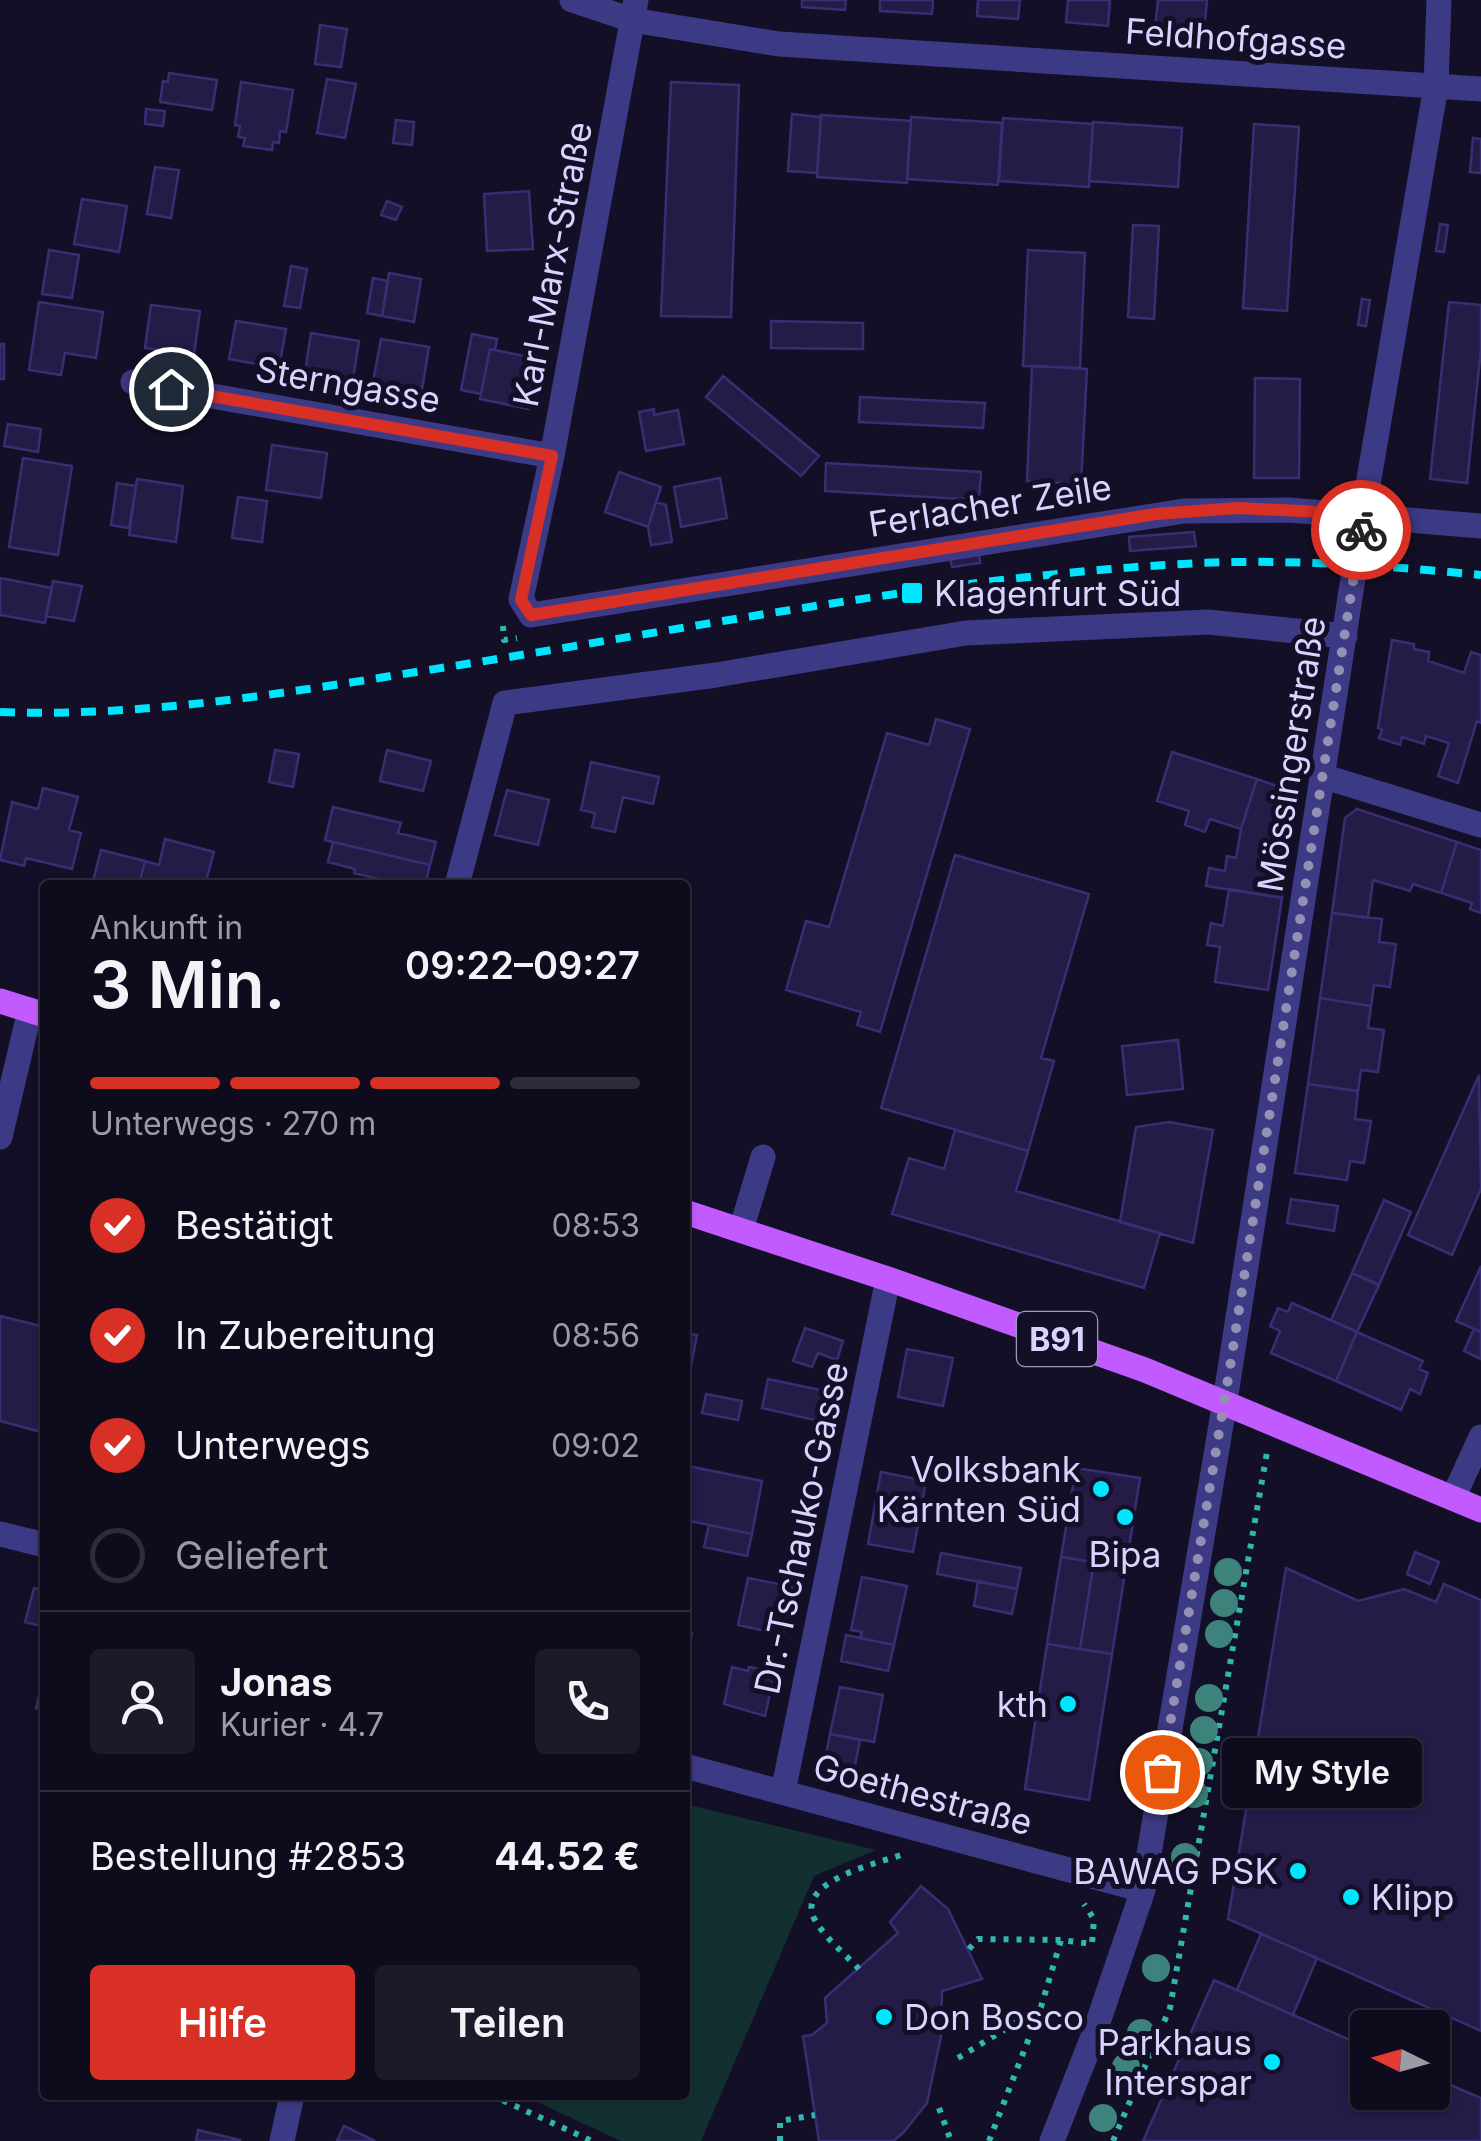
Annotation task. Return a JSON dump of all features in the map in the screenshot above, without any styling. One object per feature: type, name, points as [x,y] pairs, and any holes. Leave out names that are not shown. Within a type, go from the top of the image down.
[{"type":"main road","points":[[0,1001],[37,1012]]},
{"type":"main road","name":"B91","points":[[690,1214],[888,1279],[1225,1401],[1481,1510]]},
{"type":"street","name":"Feldhofgasse","points":[[572,0],[634,10],[780,44],[1481,89]]},
{"type":"street","name":"Mössingerstraße","points":[[1052,2141],[1094,2034],[1142,1890],[1225,1401],[1362,514],[1436,86],[1439,0]]},
{"type":"street","name":"Karl-Marx-Straße","points":[[521,600],[552,456],[634,10]]},
{"type":"street","name":"Sterngasse","points":[[133,382],[552,456]]},
{"type":"street","name":"Ferlacher Zeile","points":[[521,600],[531,615],[1184,511],[1238,508],[1362,514],[1481,526]]},
{"type":"street","points":[[458,880],[505,702],[716,675],[966,633],[1208,622],[1345,636]]},
{"type":"street","points":[[1322,776],[1481,825]]},
{"type":"street","points":[[0,1137],[37,1012]]},
{"type":"street","points":[[742,1230],[762,1158]]},
{"type":"street","name":"Dr.-Tschauko-Gasse","points":[[783,1792],[888,1279]]},
{"type":"street","points":[[1453,1498],[1481,1438]]},
{"type":"street","points":[[0,1534],[40,1544]]},
{"type":"street","name":"Goethestraße","points":[[690,1767],[1142,1890]]},
{"type":"street","points":[[282,2141],[291,2100]]},
{"type":"path","points":[[1113,2141],[1170,2008],[1272,1421]]},
{"type":"path","points":[[859,1969],[816,1921],[813,1901],[833,1879],[902,1854]]},
{"type":"path","points":[[969,1949],[978,1939],[1092,1944],[1094,1918],[1076,1894]]},
{"type":"path","points":[[989,2141],[1041,2008],[1060,1940]]},
{"type":"path","points":[[958,2058],[1041,2008]]},
{"type":"path","points":[[503,2100],[592,2141]]},
{"type":"path","points":[[938,2108],[951,2141]]},
{"type":"path","points":[[780,2141],[780,2121],[815,2115]]},
{"type":"green space","points":[[690,1805],[876,1850],[814,1876],[701,2141],[621,2141],[533,2100],[690,2100]]},
{"type":"building","points":[[802,0],[846,0],[845,10],[802,7]]},
{"type":"building","points":[[880,0],[933,0],[932,14],[880,11]]},
{"type":"building","points":[[978,0],[1020,0],[1018,19],[977,16]]},
{"type":"building","points":[[1068,0],[1110,0],[1108,26],[1066,22]]},
{"type":"building","points":[[1158,0],[1207,0],[1204,32],[1155,28]]},
{"type":"building","points":[[320,25],[347,29],[341,67],[315,64]]},
{"type":"building","points":[[169,73],[217,80],[212,110],[160,102],[163,81],[168,82]]},
{"type":"building","points":[[327,79],[356,84],[345,138],[317,133]]},
{"type":"building","points":[[241,82],[293,90],[286,132],[280,131],[279,143],[273,142],[272,150],[243,146],[245,138],[238,137],[240,126],[235,125]]},
{"type":"building","points":[[671,82],[739,85],[731,317],[661,316]]},
{"type":"building","points":[[146,109],[165,111],[163,126],[145,124]]},
{"type":"building","points":[[792,114],[821,117],[817,173],[788,171]]},
{"type":"building","points":[[821,115],[911,121],[907,183],[817,177]]},
{"type":"building","points":[[911,117],[1002,123],[998,185],[907,179]]},
{"type":"building","points":[[1003,118],[1093,124],[1089,187],[999,181]]},
{"type":"building","points":[[396,120],[414,122],[412,145],[393,143]]},
{"type":"building","points":[[1093,122],[1182,128],[1178,187],[1089,181]]},
{"type":"building","points":[[1254,124],[1299,127],[1287,311],[1243,308]]},
{"type":"building","points":[[1473,138],[1481,139],[1481,173],[1470,172]]},
{"type":"building","points":[[155,167],[179,170],[171,218],[147,214]]},
{"type":"building","points":[[529,191],[533,249],[487,251],[484,194]]},
{"type":"building","points":[[82,199],[127,206],[119,252],[74,244]]},
{"type":"building","points":[[387,201],[402,207],[396,220],[381,215]]},
{"type":"building","points":[[1440,224],[1448,225],[1444,252],[1436,251]]},
{"type":"building","points":[[1133,225],[1159,226],[1154,319],[1128,317]]},
{"type":"building","points":[[49,250],[79,255],[72,298],[42,294]]},
{"type":"building","points":[[1028,250],[1085,253],[1080,368],[1023,366]]},
{"type":"building","points":[[291,266],[307,269],[300,308],[284,306]]},
{"type":"building","points":[[389,273],[421,279],[414,322],[382,316]]},
{"type":"building","points":[[373,278],[388,281],[382,316],[367,313]]},
{"type":"building","points":[[1362,299],[1370,300],[1366,326],[1358,325]]},
{"type":"building","points":[[39,302],[103,312],[96,358],[65,353],[61,375],[29,370]]},
{"type":"building","points":[[1449,302],[1481,305],[1481,349],[1467,483],[1430,479]]},
{"type":"building","points":[[151,305],[200,311],[194,355],[145,348]]},
{"type":"building","points":[[236,321],[286,329],[279,368],[229,359]]},
{"type":"building","points":[[771,321],[863,323],[863,349],[771,348]]},
{"type":"building","points":[[311,333],[359,341],[353,379],[305,372]]},
{"type":"building","points":[[472,334],[497,339],[495,350],[490,349],[481,394],[461,390]]},
{"type":"building","points":[[381,339],[429,347],[422,390],[373,382]]},
{"type":"building","points":[[0,344],[4,344],[4,379],[0,379]]},
{"type":"building","points":[[490,349],[539,359],[529,409],[480,399]]},
{"type":"building","points":[[1032,366],[1087,369],[1081,484],[1027,481]]},
{"type":"building","points":[[723,376],[819,456],[801,476],[706,397]]},
{"type":"building","points":[[1255,378],[1300,379],[1299,478],[1254,478]]},
{"type":"building","points":[[860,397],[985,403],[983,428],[859,422]]},
{"type":"building","points":[[654,409],[654,415],[678,410],[684,444],[646,451],[639,412]]},
{"type":"building","points":[[8,424],[41,429],[38,452],[4,446]]},
{"type":"building","points":[[272,445],[327,453],[321,498],[266,490]]},
{"type":"building","points":[[23,458],[72,466],[58,555],[9,547]]},
{"type":"building","points":[[826,463],[981,472],[979,500],[825,491]]},
{"type":"building","points":[[619,472],[661,487],[648,527],[605,512]]},
{"type":"building","points":[[720,478],[727,518],[681,527],[674,487]]},
{"type":"building","points":[[137,479],[183,486],[176,542],[129,535]]},
{"type":"building","points":[[117,483],[136,486],[129,528],[111,525]]},
{"type":"building","points":[[238,497],[267,501],[262,542],[232,538]]},
{"type":"building","points":[[656,502],[666,505],[672,542],[651,545],[648,527]]},
{"type":"building","points":[[1194,532],[1196,546],[1130,551],[1129,537]]},
{"type":"building","points":[[979,552],[980,563],[952,567],[950,557]]},
{"type":"building","points":[[0,578],[52,588],[45,623],[0,615]]},
{"type":"building","points":[[53,581],[82,586],[74,621],[46,616]]},
{"type":"building","points":[[1392,640],[1414,644],[1414,649],[1429,652],[1428,661],[1464,673],[1471,652],[1481,655],[1481,723],[1477,721],[1458,783],[1438,776],[1449,743],[1426,736],[1424,744],[1402,737],[1400,745],[1379,738]]},
{"type":"building","points":[[936,719],[970,729],[880,1032],[857,1025],[861,1012],[786,990],[806,921],[829,927],[887,733],[929,745]]},
{"type":"building","points":[[275,750],[299,754],[293,787],[269,782]]},
{"type":"building","points":[[387,750],[431,761],[423,791],[380,781]]},
{"type":"building","points":[[1172,752],[1257,779],[1241,829],[1210,819],[1205,832],[1185,825],[1189,811],[1157,801]]},
{"type":"building","points":[[591,762],[659,777],[653,804],[623,797],[615,832],[592,827],[595,813],[581,810]]},
{"type":"building","points":[[1257,779],[1291,791],[1297,801],[1282,898],[1206,886],[1209,868],[1225,871],[1227,856],[1236,858]]},
{"type":"building","points":[[43,788],[78,797],[69,830],[81,833],[72,869],[26,858],[24,866],[0,860],[12,802],[38,809]]},
{"type":"building","points":[[507,790],[549,800],[538,845],[495,835]]},
{"type":"building","points":[[333,807],[401,823],[398,833],[436,842],[430,865],[325,840]]},
{"type":"building","points":[[1357,809],[1457,842],[1441,893],[1413,884],[1410,891],[1373,880],[1368,918],[1332,913],[1345,818]]},
{"type":"building","points":[[165,839],[214,852],[206,880],[140,880],[145,861],[159,865]]},
{"type":"building","points":[[333,842],[430,865],[426,880],[383,880],[328,862]]},
{"type":"building","points":[[1457,842],[1481,850],[1481,913],[1470,909],[1472,903],[1441,893]]},
{"type":"building","points":[[101,850],[145,861],[140,880],[93,880]]},
{"type":"building","points":[[955,855],[1089,894],[1041,1058],[1054,1061],[1028,1151],[881,1108]]},
{"type":"building","points":[[1229,889],[1282,898],[1268,990],[1215,982],[1220,947],[1207,945],[1211,923],[1223,926]]},
{"type":"building","points":[[1332,913],[1382,919],[1379,942],[1396,944],[1390,987],[1374,985],[1371,1006],[1320,998]]},
{"type":"building","points":[[1320,998],[1371,1006],[1368,1028],[1384,1030],[1378,1072],[1361,1070],[1358,1091],[1308,1084]]},
{"type":"building","points":[[1178,1040],[1183,1089],[1127,1095],[1122,1046]]},
{"type":"building","points":[[1479,1075],[1481,1189],[1452,1255],[1408,1235]]},
{"type":"building","points":[[1308,1084],[1358,1091],[1355,1119],[1371,1121],[1364,1163],[1350,1161],[1347,1180],[1295,1173]]},
{"type":"building","points":[[1169,1122],[1213,1130],[1193,1243],[1120,1222],[1136,1127]]},
{"type":"building","points":[[955,1130],[1028,1151],[1016,1191],[1160,1233],[1144,1288],[892,1214],[909,1158],[944,1169]]},
{"type":"building","points":[[1291,1199],[1338,1206],[1334,1231],[1287,1223]]},
{"type":"building","points":[[1384,1200],[1411,1212],[1379,1285],[1352,1273]]},
{"type":"building","points":[[1481,1266],[1481,1332],[1456,1321]]},
{"type":"building","points":[[1352,1273],[1379,1285],[1357,1332],[1331,1320]]},
{"type":"building","points":[[1292,1303],[1357,1332],[1336,1381],[1271,1353],[1280,1331],[1270,1326],[1278,1308],[1288,1312]]},
{"type":"building","points":[[0,1316],[40,1326],[40,1432],[0,1421]]},
{"type":"building","points":[[805,1328],[843,1341],[837,1360],[818,1353],[812,1367],[793,1361]]},
{"type":"building","points":[[1474,1329],[1481,1332],[1481,1359],[1464,1351]]},
{"type":"building","points":[[1357,1332],[1423,1361],[1419,1369],[1428,1373],[1420,1394],[1410,1389],[1401,1410],[1336,1381]]},
{"type":"building","points":[[690,1334],[697,1335],[690,1372]]},
{"type":"building","points":[[907,1349],[953,1358],[943,1406],[898,1397]]},
{"type":"building","points":[[768,1379],[834,1393],[828,1423],[762,1408]]},
{"type":"building","points":[[706,1394],[742,1401],[738,1420],[702,1413]]},
{"type":"building","points":[[690,1466],[762,1481],[752,1534],[690,1521]]},
{"type":"building","points":[[1076,1468],[1140,1478],[1126,1567],[1061,1557]]},
{"type":"building","points":[[881,1472],[926,1481],[913,1552],[868,1544]]},
{"type":"building","points":[[709,1525],[752,1534],[747,1556],[704,1547]]},
{"type":"building","points":[[1415,1552],[1439,1562],[1430,1584],[1407,1574]]},
{"type":"building","points":[[941,1553],[1021,1568],[1017,1589],[937,1574]]},
{"type":"building","points":[[1061,1557],[1094,1562],[1080,1649],[1047,1644]]},
{"type":"building","points":[[1094,1562],[1126,1567],[1112,1654],[1080,1649]]},
{"type":"building","points":[[1286,1568],[1358,1601],[1404,1589],[1436,1602],[1444,1584],[1481,1600],[1481,2031],[1450,2017],[1450,2010],[1434,2010],[1228,1919]]},
{"type":"building","points":[[862,1577],[907,1586],[894,1645],[860,1638],[862,1632],[851,1630]]},
{"type":"building","points":[[748,1578],[793,1587],[783,1635],[738,1625]]},
{"type":"building","points":[[978,1581],[1017,1589],[1012,1614],[974,1606]]},
{"type":"building","points":[[34,1588],[40,1590],[40,1626],[25,1622]]},
{"type":"building","points":[[846,1635],[894,1645],[888,1671],[841,1661]]},
{"type":"building","points":[[1047,1644],[1112,1654],[1089,1800],[1025,1789]]},
{"type":"building","points":[[732,1667],[775,1672],[765,1716],[724,1704]]},
{"type":"building","points":[[840,1687],[883,1695],[874,1742],[830,1734]]},
{"type":"building","points":[[830,1734],[860,1740],[854,1771],[824,1765]]},
{"type":"building","name":"Don Bosco","points":[[921,1886],[948,1909],[982,1979],[942,1991],[941,2036],[927,2103],[903,2133],[893,2141],[819,2141],[803,2036],[812,2035],[827,2023],[825,1998],[898,1933],[890,1922]]},
{"type":"building","points":[[1261,1934],[1317,1958],[1293,2015],[1237,1990]]},
{"type":"building","name":"Parkhaus Interspar","points":[[1214,1980],[1350,2040],[1350,2110],[1450,2110],[1450,2085],[1481,2098],[1481,2141],[1143,2141]]},
{"type":"building","points":[[344,2126],[375,2141],[337,2141]]},
{"type":"building","points":[[198,2130],[240,2140],[196,2141]]},
{"type":"railway","points":[[0,712],[117,710],[234,699],[832,603],[1109,569],[1271,562],[1481,575]]},
{"type":"way so far","points":[[1162,1772],[1230,1367],[1361,530]]},
{"type":"place","name":"Klagenfurt Süd","points":[[912,593]]},
{"type":"place","name":"Volksbank Kärnten Süd","points":[[1101,1489]]},
{"type":"place","name":"Bipa","points":[[1125,1517]]},
{"type":"place","name":"kth","points":[[1068,1704]]},
{"type":"place","name":"My Style","points":[[1162,1772]]},
{"type":"place","name":"BAWAG PSK","points":[[1298,1871]]},
{"type":"place","name":"Klipp","points":[[1351,1897]]},
{"type":"place","name":"Don Bosco","points":[[884,2017]]},
{"type":"place","name":"Parkhaus Interspar","points":[[1272,2062]]},
{"type":"route","points":[[171,389],[552,456],[521,600],[531,615],[1184,511],[1238,508],[1362,514],[1361,530]]}]
